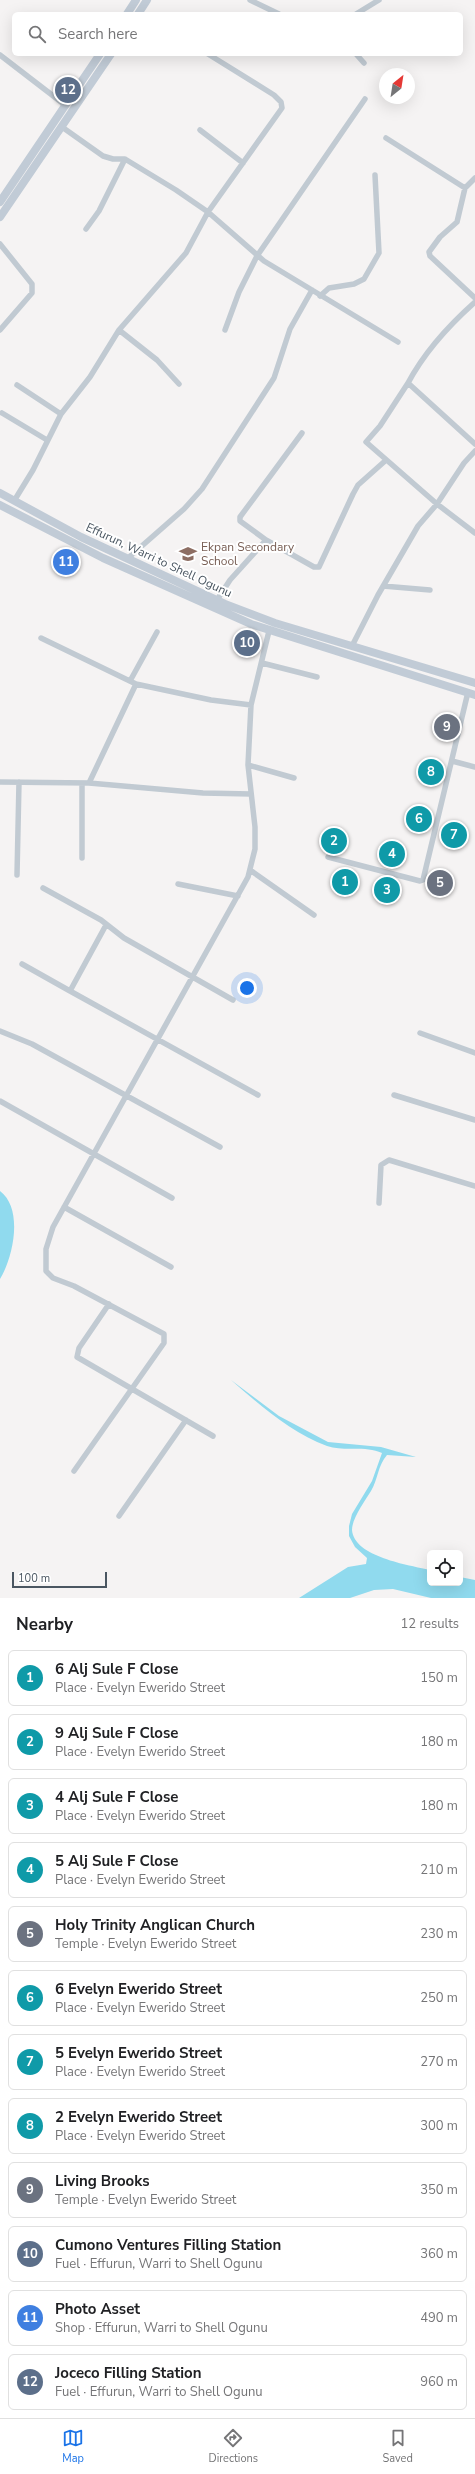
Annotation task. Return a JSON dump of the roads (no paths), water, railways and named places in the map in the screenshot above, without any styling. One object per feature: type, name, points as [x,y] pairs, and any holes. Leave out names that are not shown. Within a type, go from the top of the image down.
[{"type":"main road","points":[[128,12],[136,0]]},
{"type":"main road","points":[[141,12],[147,0]]},
{"type":"main road","points":[[0,202],[99,56]]},
{"type":"main road","points":[[0,217],[110,56]]},
{"type":"main road","name":"Effurun, Warri to Shell Ogunu","points":[[0,493],[127,559],[217,600],[275,623],[475,683]]},
{"type":"main road","name":"Effurun, Warri to Shell Ogunu","points":[[0,505],[103,558],[233,617],[269,631],[471,694]]},
{"type":"street","points":[[250,0],[275,12]]},
{"type":"street","points":[[359,12],[379,0]]},
{"type":"street","points":[[0,56],[65,105]]},
{"type":"street","points":[[14,501],[33,470],[61,414],[90,377],[119,330],[186,253],[208,212],[282,108],[281,102],[274,95],[211,56]]},
{"type":"street","points":[[358,56],[364,63]]},
{"type":"street","points":[[225,330],[239,292],[257,256],[365,99]]},
{"type":"street","points":[[62,127],[103,156],[113,159],[125,159],[208,212],[257,256],[320,296],[398,342]]},
{"type":"street","points":[[200,130],[243,163]]},
{"type":"street","points":[[386,138],[465,188]]},
{"type":"street","points":[[86,229],[99,211],[125,159]]},
{"type":"street","points":[[320,296],[329,288],[354,284],[364,280],[379,253],[375,175]]},
{"type":"street","points":[[475,178],[465,188],[457,222],[440,237],[429,252],[430,256],[475,298]]},
{"type":"street","points":[[0,244],[32,284],[33,288],[32,293],[0,330]]},
{"type":"street","points":[[127,559],[184,509],[202,489],[274,378],[290,329],[312,290]]},
{"type":"street","points":[[475,302],[440,336],[419,362],[408,383],[380,426],[366,442],[437,504],[475,533]]},
{"type":"street","points":[[119,330],[157,360],[179,384]]},
{"type":"street","points":[[408,383],[475,444]]},
{"type":"street","points":[[17,385],[61,414]]},
{"type":"street","points":[[2,413],[47,440]]},
{"type":"street","points":[[302,433],[240,517],[240,521],[266,540],[314,567],[319,567],[358,485],[385,460]]},
{"type":"street","points":[[352,646],[383,586],[418,526],[437,504],[464,463],[475,451]]},
{"type":"street","points":[[217,600],[230,580],[266,540]]},
{"type":"street","points":[[383,586],[430,590]]},
{"type":"street","points":[[74,1471],[164,1343],[164,1334],[109,1304],[53,1278],[46,1271],[46,1249],[49,1237],[64,1207],[238,896],[250,870],[255,849],[255,827],[248,765],[251,705],[269,631]]},
{"type":"street","points":[[82,858],[86,783],[157,632]]},
{"type":"street","points":[[41,638],[133,682],[211,700],[251,705]]},
{"type":"street","points":[[262,663],[316,677]]},
{"type":"street","points":[[328,857],[420,881],[423,880],[426,873],[452,761],[471,694]]},
{"type":"street","points":[[452,761],[475,767]]},
{"type":"street","points":[[248,765],[294,778]]},
{"type":"street","points":[[0,782],[86,783],[203,793],[251,794]]},
{"type":"street","points":[[17,875],[19,782]]},
{"type":"street","points":[[250,870],[314,915]]},
{"type":"street","points":[[178,884],[238,896]]},
{"type":"street","points":[[43,888],[101,920],[106,925],[233,1000]]},
{"type":"street","points":[[70,991],[106,925]]},
{"type":"street","points":[[22,964],[258,1095]]},
{"type":"street","points":[[0,1031],[32,1044],[220,1147]]},
{"type":"street","points":[[420,1033],[475,1052]]},
{"type":"street","points":[[394,1095],[475,1120]]},
{"type":"street","points":[[0,1101],[172,1198]]},
{"type":"street","points":[[379,1203],[381,1165],[389,1160],[475,1186]]},
{"type":"street","points":[[64,1207],[171,1267]]},
{"type":"street","points":[[109,1304],[76,1355],[79,1360],[214,1436]]},
{"type":"street","points":[[119,1516],[186,1420]]},
{"type":"water","points":[[0,1191],[7,1199],[12,1209],[14,1234],[9,1259],[0,1279]]},
{"type":"water","points":[[231,1380],[279,1416],[328,1442],[381,1447],[416,1457],[387,1455],[384,1459],[371,1491],[354,1520],[352,1530],[355,1539],[362,1547],[372,1553],[397,1562],[427,1569],[427,1586],[463,1586],[463,1578],[475,1580],[475,1598],[431,1598],[393,1589],[374,1590],[350,1598],[299,1598],[348,1567],[366,1564],[367,1558],[355,1547],[349,1536],[349,1526],[352,1514],[372,1481],[382,1453],[369,1449],[334,1448],[327,1446],[288,1426]]},
{"type":"place","name":"Joceco Filling Station","points":[[68,90]]},
{"type":"place","name":"Ekpan Secondary School","points":[[188,554]]},
{"type":"place","name":"Photo Asset","points":[[66,562]]},
{"type":"place","name":"Cumono Ventures Filling Station","points":[[247,643]]},
{"type":"place","name":"Living Brooks","points":[[447,727]]},
{"type":"place","name":"2 Evelyn Ewerido Street","points":[[431,772]]},
{"type":"place","name":"6 Evelyn Ewerido Street","points":[[419,819]]},
{"type":"place","name":"5 Evelyn Ewerido Street","points":[[454,835]]},
{"type":"place","name":"9 Alj Sule F Close","points":[[334,841]]},
{"type":"place","name":"5 Alj Sule F Close","points":[[392,854]]},
{"type":"place","name":"6 Alj Sule F Close","points":[[345,882]]},
{"type":"place","name":"Holy Trinity Anglican Church","points":[[440,883]]},
{"type":"place","name":"4 Alj Sule F Close","points":[[387,890]]}]
